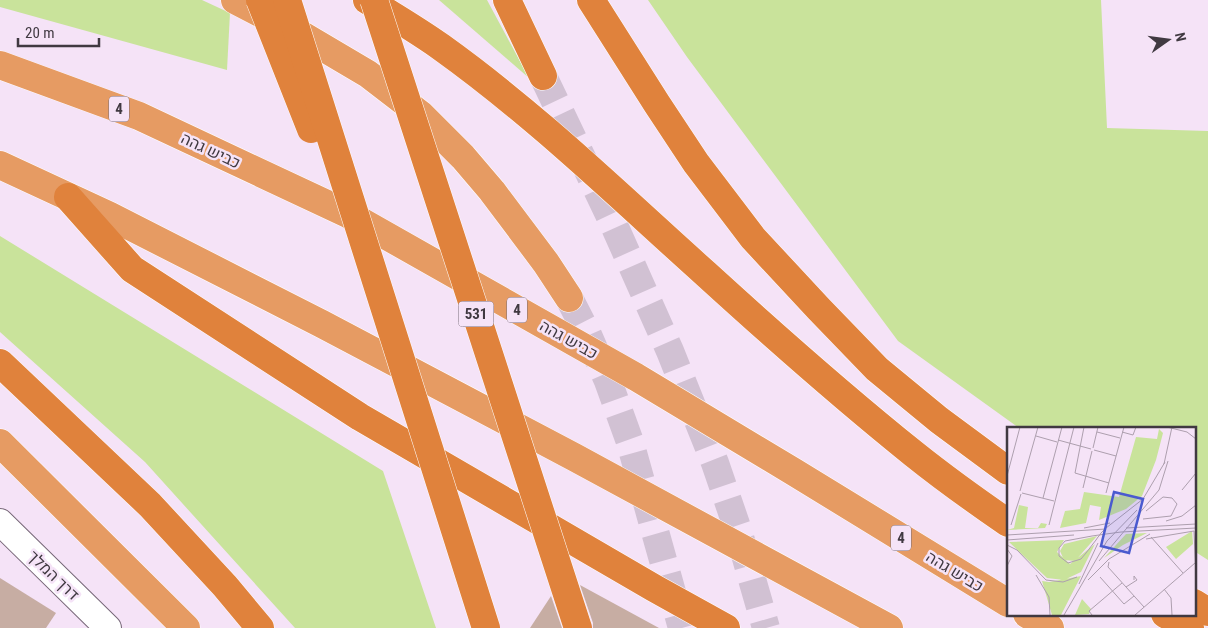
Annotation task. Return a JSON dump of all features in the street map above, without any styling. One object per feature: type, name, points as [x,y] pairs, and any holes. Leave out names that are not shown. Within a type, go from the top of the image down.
[{"type":"highway","points":[[235,0],[302,35],[368,74],[420,114],[463,157],[492,191],[546,263],[569,298]]},
{"type":"highway","points":[[260,0],[400,356]]},
{"type":"highway","points":[[288,0],[486,628]]},
{"type":"highway","points":[[367,0],[441,47],[541,125],[842,394],[914,455],[1007,522]]},
{"type":"highway","name":"531","points":[[374,0],[578,628]]},
{"type":"highway","points":[[507,0],[543,76]]},
{"type":"highway","points":[[591,0],[696,163],[754,238],[819,309],[877,368],[939,420],[1007,470]]},
{"type":"highway","name":"כביש גהה","points":[[0,65],[139,116],[348,214],[636,377],[1007,602]]},
{"type":"highway","points":[[0,165],[110,216],[391,360],[599,470],[889,628]]},
{"type":"highway","points":[[68,197],[132,269],[360,417],[726,628]]},
{"type":"highway","points":[[0,363],[150,505],[225,586],[260,628]]},
{"type":"highway","points":[[0,443],[186,628]]},
{"type":"highway","points":[[1196,604],[1208,612]]},
{"type":"highway","points":[[1030,616],[1050,628]]},
{"type":"highway","points":[[1169,616],[1190,628]]},
{"type":"street","name":"דרך המלך","points":[[0,522],[108,628]]},
{"type":"green space","points":[[0,0],[202,0],[230,13],[227,70],[0,7]]},
{"type":"green space","points":[[439,0],[487,0],[529,78]]},
{"type":"green space","points":[[648,0],[1101,0],[1107,128],[1208,131],[1208,560],[1196,552],[1196,427],[1018,427],[898,341],[687,57]]},
{"type":"green space","points":[[0,236],[383,471],[436,628],[295,628],[145,462],[0,332]]},
{"type":"building","points":[[0,578],[56,613],[46,628],[0,628]]},
{"type":"building","points":[[580,585],[659,628],[593,628]]},
{"type":"building","points":[[551,596],[562,628],[530,628]]},
{"type":"tunnel","points":[[543,76],[614,225],[670,351],[715,463],[738,530],[766,628]]},
{"type":"tunnel","points":[[569,298],[608,381],[630,442],[682,628]]}]
